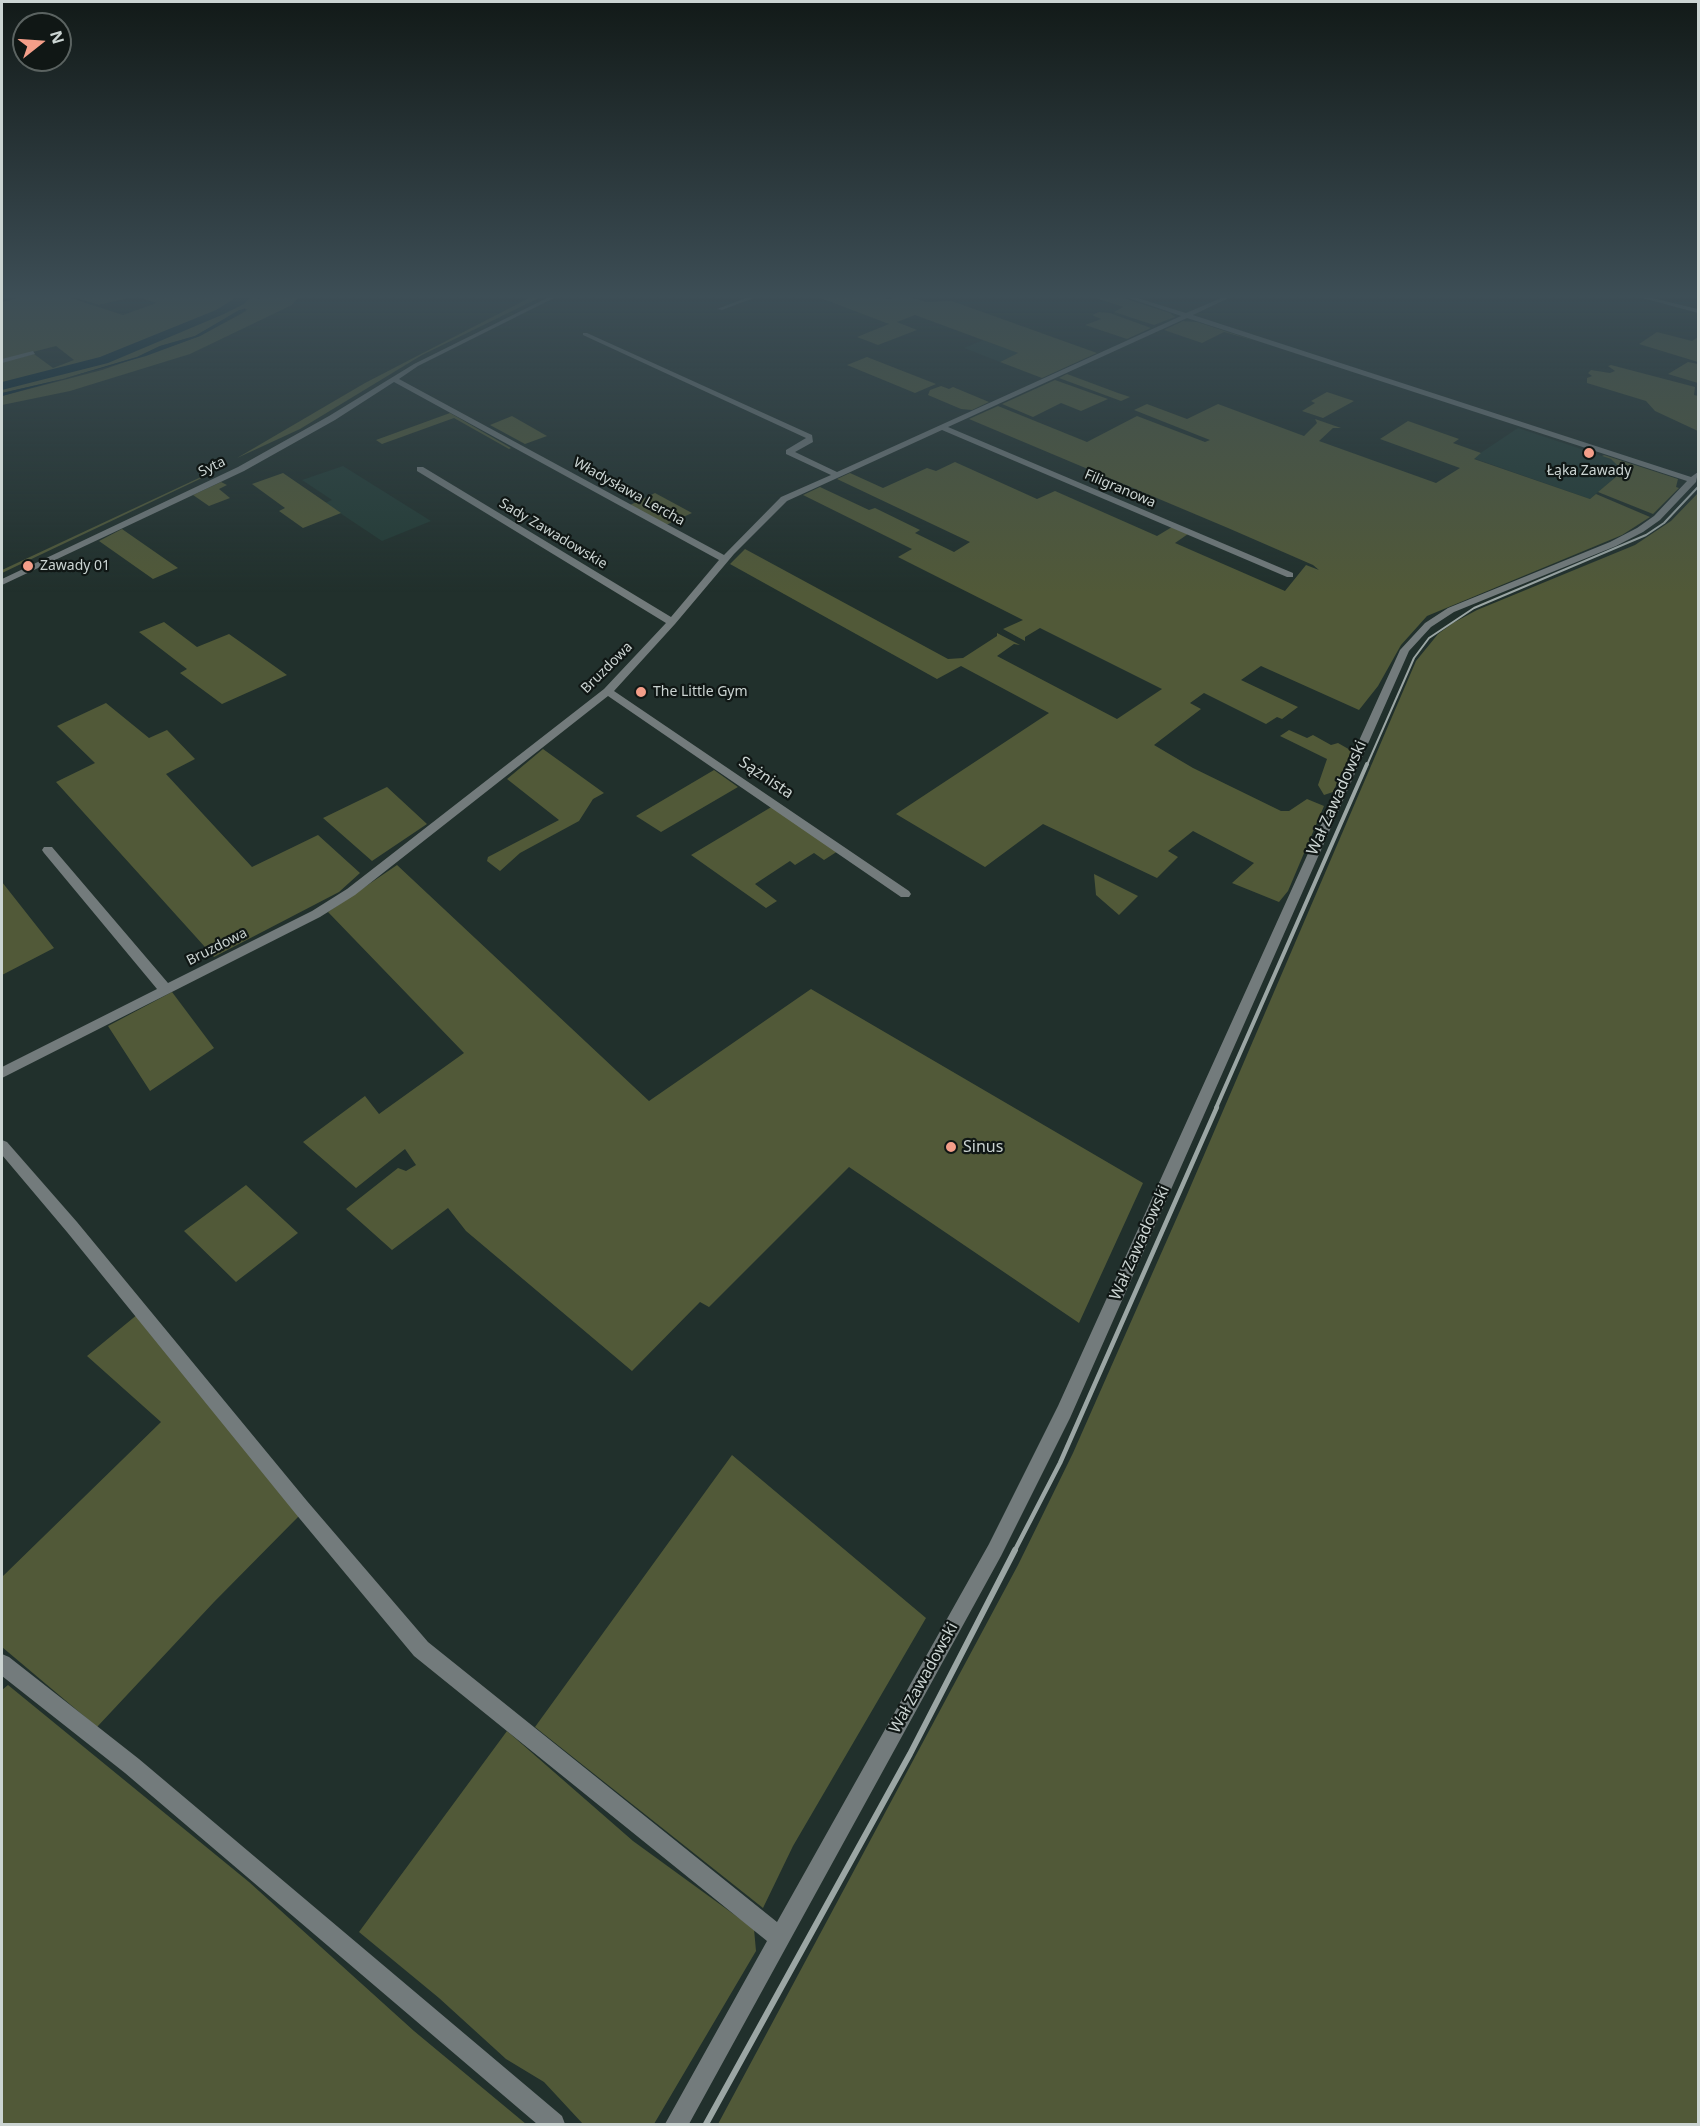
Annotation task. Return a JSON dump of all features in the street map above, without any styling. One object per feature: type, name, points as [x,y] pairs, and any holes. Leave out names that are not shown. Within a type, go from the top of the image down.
[{"type":"street","name":"Syta","points":[[2,582],[241,469],[368,395]]},
{"type":"street","name":"Władysława Lercha","points":[[424,395],[724,560]]},
{"type":"street","points":[[718,395],[809,437],[810,440],[789,452],[836,474]]},
{"type":"street","name":"Bruzdowa","points":[[2,1073],[316,914],[351,892],[608,691],[672,622],[724,560],[784,498],[1011,395]]},
{"type":"street","points":[[1436,395],[1696,477]]},
{"type":"street","name":"Filigranowa","points":[[941,427],[1290,575]]},
{"type":"street","name":"Sady Zawadowskie","points":[[420,469],[672,622]]},
{"type":"street","name":"Wał Zawadowski","points":[[677,2124],[995,1550],[1064,1412],[1405,650],[1423,629],[1451,610],[1612,544],[1640,530],[1657,518],[1696,477]]},
{"type":"street","name":"Sążnista","points":[[608,691],[905,894]]},
{"type":"street","points":[[48,850],[166,990]]},
{"type":"street","points":[[2,1146],[78,1234],[295,1499],[422,1649],[780,1938]]},
{"type":"street","points":[[2,1664],[132,1766],[554,2124]]},
{"type":"shaded area","points":[[1518,428],[1611,459],[1623,471],[1590,499],[1473,458]]},
{"type":"shaded area","points":[[343,466],[431,521],[382,541],[325,503],[332,500],[302,480]]},
{"type":"green space","points":[[5,395],[50,395],[2,405],[2,396]]},
{"type":"green space","points":[[344,395],[356,395],[300,429],[237,458]]},
{"type":"green space","points":[[929,395],[973,395],[989,402],[972,410],[961,409]]},
{"type":"green space","points":[[1021,395],[1097,395],[1108,399],[1081,411],[1061,403],[1033,417],[1002,404]]},
{"type":"green space","points":[[1105,395],[1130,397],[1121,401]]},
{"type":"green space","points":[[1321,395],[1337,395],[1354,401],[1323,418],[1302,411],[1315,403],[1311,401]]},
{"type":"green space","points":[[1627,395],[1698,396],[1698,431],[1655,411],[1646,401]]},
{"type":"green space","points":[[1147,404],[1187,419],[1218,404],[1304,436],[1317,423],[1315,419],[1341,428],[1333,428],[1319,441],[1436,483],[1460,468],[1380,439],[1408,421],[1459,439],[1453,443],[1481,453],[1474,459],[1590,499],[1596,494],[1650,517],[1622,535],[1427,616],[1401,645],[1378,686],[1359,710],[1261,666],[1241,680],[1298,707],[1282,719],[1277,717],[1266,724],[1204,693],[1190,703],[1201,709],[1154,745],[1193,768],[1281,811],[1289,811],[1307,799],[1324,806],[1288,891],[1279,902],[1232,883],[1254,863],[1193,831],[1168,851],[1178,857],[1157,878],[1043,824],[985,867],[896,814],[1049,713],[961,666],[937,679],[730,564],[745,549],[948,659],[963,658],[997,636],[997,633],[1020,645],[1014,644],[997,656],[1117,719],[1162,689],[1040,628],[1025,637],[1025,641],[1003,629],[1023,620],[898,557],[912,549],[803,495],[820,487],[869,510],[875,508],[920,530],[915,533],[954,552],[970,542],[837,479],[850,473],[883,488],[927,468],[936,471],[955,462],[1037,499],[1055,491],[1157,536],[1172,527],[1188,534],[1175,543],[1285,591],[1306,565],[1319,570],[1313,565],[1228,528],[969,419],[998,406],[1087,442],[1137,416],[1205,442],[1210,440],[1134,410]]},
{"type":"green space","points":[[450,413],[511,448],[509,449],[454,418],[382,444],[376,440]]},
{"type":"green space","points":[[512,416],[547,436],[525,444],[490,425]]},
{"type":"green space","points":[[1602,456],[1678,479],[1676,487],[1679,488],[1653,514],[1598,492],[1623,471],[1611,459]]},
{"type":"green space","points":[[283,473],[341,513],[303,528],[279,511],[285,508],[252,484]]},
{"type":"green space","points":[[204,477],[2,573],[2,570]]},
{"type":"green space","points":[[221,482],[227,485],[219,489],[230,498],[209,506],[193,495]]},
{"type":"green space","points":[[655,493],[692,513],[666,525],[630,505]]},
{"type":"green space","points":[[1698,493],[1698,2124],[718,2124],[1018,1565],[1073,1453],[1186,1197],[1416,661],[1438,634],[1453,623],[1477,610],[1635,545],[1671,521]]},
{"type":"green space","points":[[122,529],[178,568],[153,579],[99,541]]},
{"type":"green space","points":[[164,622],[197,647],[229,634],[287,675],[222,704],[180,673],[187,669],[139,632]]},
{"type":"green space","points":[[106,703],[149,738],[167,730],[195,759],[166,774],[252,867],[318,835],[360,873],[339,892],[214,957],[56,782],[95,763],[57,726]]},
{"type":"green space","points":[[1289,730],[1307,738],[1313,735],[1331,745],[1338,743],[1352,751],[1333,792],[1324,795],[1318,785],[1327,759],[1280,736]]},
{"type":"green space","points":[[543,749],[604,793],[593,799],[579,821],[520,853],[500,871],[487,861],[488,857],[559,820],[507,779]]},
{"type":"green space","points":[[714,770],[738,787],[661,832],[636,816]]},
{"type":"green space","points":[[387,787],[427,824],[372,861],[323,818]]},
{"type":"green space","points":[[773,806],[838,851],[824,860],[814,853],[795,865],[790,861],[755,884],[777,901],[766,908],[691,855]]},
{"type":"green space","points":[[397,865],[649,1101],[811,989],[1143,1183],[1079,1323],[849,1167],[709,1307],[700,1302],[632,1371],[466,1231],[448,1208],[392,1250],[346,1209],[398,1168],[406,1171],[416,1165],[405,1149],[356,1188],[303,1142],[365,1096],[379,1114],[464,1053],[328,912]]},
{"type":"green space","points":[[1094,874],[1138,896],[1119,915],[1096,895]]},
{"type":"green space","points":[[2,882],[54,948],[2,975]]},
{"type":"green space","points":[[172,992],[214,1048],[150,1091],[108,1026]]},
{"type":"green space","points":[[246,1185],[298,1233],[236,1282],[184,1231]]},
{"type":"green space","points":[[138,1314],[299,1516],[214,1602],[97,1727],[2,1647],[2,1577],[161,1422],[87,1356]]},
{"type":"green space","points":[[732,1455],[926,1618],[793,1846],[763,1908],[535,1727]]},
{"type":"green space","points":[[8,1685],[249,1882],[414,2031],[526,2124],[2,2124],[2,1690]]},
{"type":"green space","points":[[507,1731],[633,1841],[754,1929],[756,1951],[654,2124],[583,2124],[544,2082],[506,2059],[439,1998],[359,1932]]},
{"type":"railway","points":[[1367,765],[1414,658],[1429,638],[1474,608],[1646,535],[1664,523],[1698,487]]},
{"type":"railway","points":[[1216,1108],[1367,764]]},
{"type":"railway","points":[[1014,1552],[1060,1463],[1217,1107]]},
{"type":"railway","points":[[706,2124],[910,1754],[1015,1550]]},
{"type":"place","name":"Łąka Zawady","points":[[1589,453]]},
{"type":"place","name":"Zawady 01","points":[[28,566]]},
{"type":"place","name":"The Little Gym","points":[[641,692]]},
{"type":"place","name":"Sinus","points":[[951,1147]]}]
